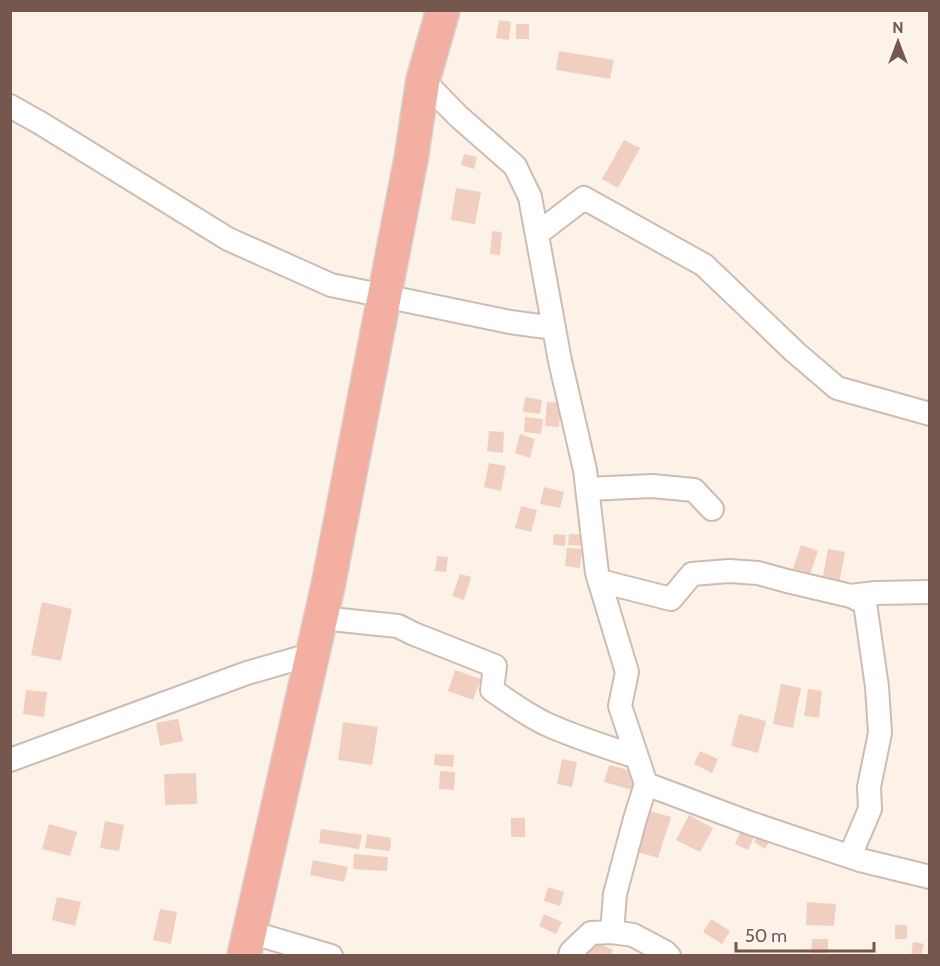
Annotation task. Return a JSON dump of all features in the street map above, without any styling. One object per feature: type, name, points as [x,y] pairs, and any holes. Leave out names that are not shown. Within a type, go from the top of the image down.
[{"type":"highway","points":[[247,944],[321,618],[411,159],[423,80],[443,10]]},
{"type":"street","points":[[423,80],[458,116],[515,166],[530,197],[560,361],[585,470],[597,573],[627,672],[620,706],[646,784],[634,819],[615,894],[612,932]]},
{"type":"street","points":[[10,106],[228,239],[331,285],[510,322],[554,328]]},
{"type":"street","points":[[537,234],[584,198],[704,265],[795,352],[837,388],[930,414]]},
{"type":"street","points":[[588,489],[652,486],[694,490],[712,509]]},
{"type":"street","points":[[600,581],[671,599],[692,574],[729,571],[758,573],[851,596],[865,603],[880,733],[869,788],[870,809],[850,856]]},
{"type":"street","points":[[851,596],[930,592]]},
{"type":"street","points":[[321,618],[398,626],[495,666],[492,690],[511,704],[543,722],[607,748],[637,757]]},
{"type":"street","points":[[10,760],[247,673],[313,654]]},
{"type":"street","points":[[646,784],[750,823],[850,856],[930,877]]},
{"type":"street","points":[[570,956],[571,952],[591,933],[612,932],[633,935],[669,956]]},
{"type":"street","points":[[247,944],[331,956]]},
{"type":"building","points":[[499,20],[511,22],[509,40],[496,38]]},
{"type":"building","points":[[516,24],[529,24],[529,39],[516,39]]},
{"type":"building","points":[[559,51],[614,60],[610,79],[556,70]]},
{"type":"building","points":[[624,140],[640,148],[618,188],[602,179]]},
{"type":"building","points":[[464,154],[477,157],[474,169],[461,165]]},
{"type":"building","points":[[456,188],[481,192],[475,224],[451,220]]},
{"type":"building","points":[[492,231],[502,232],[500,255],[490,254]]},
{"type":"building","points":[[525,397],[542,400],[540,414],[523,412]]},
{"type":"building","points":[[547,402],[561,403],[559,427],[545,426]]},
{"type":"building","points":[[525,417],[543,419],[541,434],[524,432]]},
{"type":"building","points":[[489,431],[504,432],[503,453],[487,451]]},
{"type":"building","points":[[520,434],[535,439],[530,458],[515,453]]},
{"type":"building","points":[[489,463],[506,466],[501,491],[484,487]]},
{"type":"building","points":[[544,487],[564,492],[560,508],[540,504]]},
{"type":"building","points":[[521,506],[537,510],[531,532],[515,528]]},
{"type":"building","points":[[554,534],[566,535],[565,546],[553,545]]},
{"type":"building","points":[[569,534],[595,535],[595,546],[568,545]]},
{"type":"building","points":[[801,545],[818,551],[808,580],[791,574]]},
{"type":"building","points":[[567,548],[582,549],[580,568],[565,566]]},
{"type":"building","points":[[828,549],[845,552],[839,584],[822,581]]},
{"type":"building","points":[[437,556],[448,557],[446,572],[435,571]]},
{"type":"building","points":[[460,574],[471,577],[464,600],[452,596]]},
{"type":"building","points":[[42,602],[72,609],[61,661],[31,655]]},
{"type":"building","points":[[455,670],[481,679],[473,700],[448,691]]},
{"type":"building","points":[[781,684],[801,688],[793,728],[773,724]]},
{"type":"building","points":[[808,689],[822,691],[819,718],[804,716]]},
{"type":"building","points":[[26,690],[47,692],[44,717],[23,714]]},
{"type":"building","points":[[739,714],[766,721],[758,753],[731,746]]},
{"type":"building","points":[[178,719],[183,741],[160,746],[156,723]]},
{"type":"building","points":[[343,722],[378,727],[372,765],[338,760]]},
{"type":"building","points":[[700,751],[718,759],[712,773],[694,764]]},
{"type":"building","points":[[435,754],[454,755],[453,767],[434,765]]},
{"type":"building","points":[[562,759],[577,762],[572,787],[557,784]]},
{"type":"building","points":[[609,765],[652,776],[647,794],[604,782]]},
{"type":"building","points":[[440,771],[455,772],[454,790],[439,789]]},
{"type":"building","points":[[196,773],[197,804],[165,805],[164,774]]},
{"type":"building","points":[[650,811],[671,817],[658,858],[638,852]]},
{"type":"building","points":[[689,815],[713,828],[700,852],[676,840]]},
{"type":"building","points":[[511,818],[525,818],[525,837],[511,837]]},
{"type":"building","points":[[105,821],[124,825],[119,851],[100,848]]},
{"type":"building","points":[[49,824],[77,832],[70,856],[42,849]]},
{"type":"building","points":[[743,826],[757,831],[748,850],[735,844]]},
{"type":"building","points":[[321,829],[362,835],[359,849],[319,843]]},
{"type":"building","points":[[761,829],[773,835],[765,849],[754,842]]},
{"type":"building","points":[[367,834],[391,838],[390,851],[365,848]]},
{"type":"building","points":[[354,854],[388,857],[387,871],[353,869]]},
{"type":"building","points":[[313,860],[348,867],[344,882],[310,875]]},
{"type":"building","points":[[548,887],[564,892],[560,906],[544,901]]},
{"type":"building","points":[[57,897],[81,902],[75,926],[52,920]]},
{"type":"building","points":[[807,902],[836,904],[834,926],[806,925]]},
{"type":"building","points":[[160,909],[177,912],[171,944],[153,940]]},
{"type":"building","points":[[544,914],[562,922],[556,934],[539,926]]},
{"type":"building","points":[[711,919],[730,931],[722,944],[703,932]]},
{"type":"building","points":[[895,925],[907,925],[907,939],[895,939]]},
{"type":"building","points":[[812,939],[828,939],[828,953],[811,953]]},
{"type":"building","points":[[591,940],[613,950],[610,956],[584,956]]},
{"type":"building","points":[[913,942],[924,944],[921,956],[911,956]]}]
